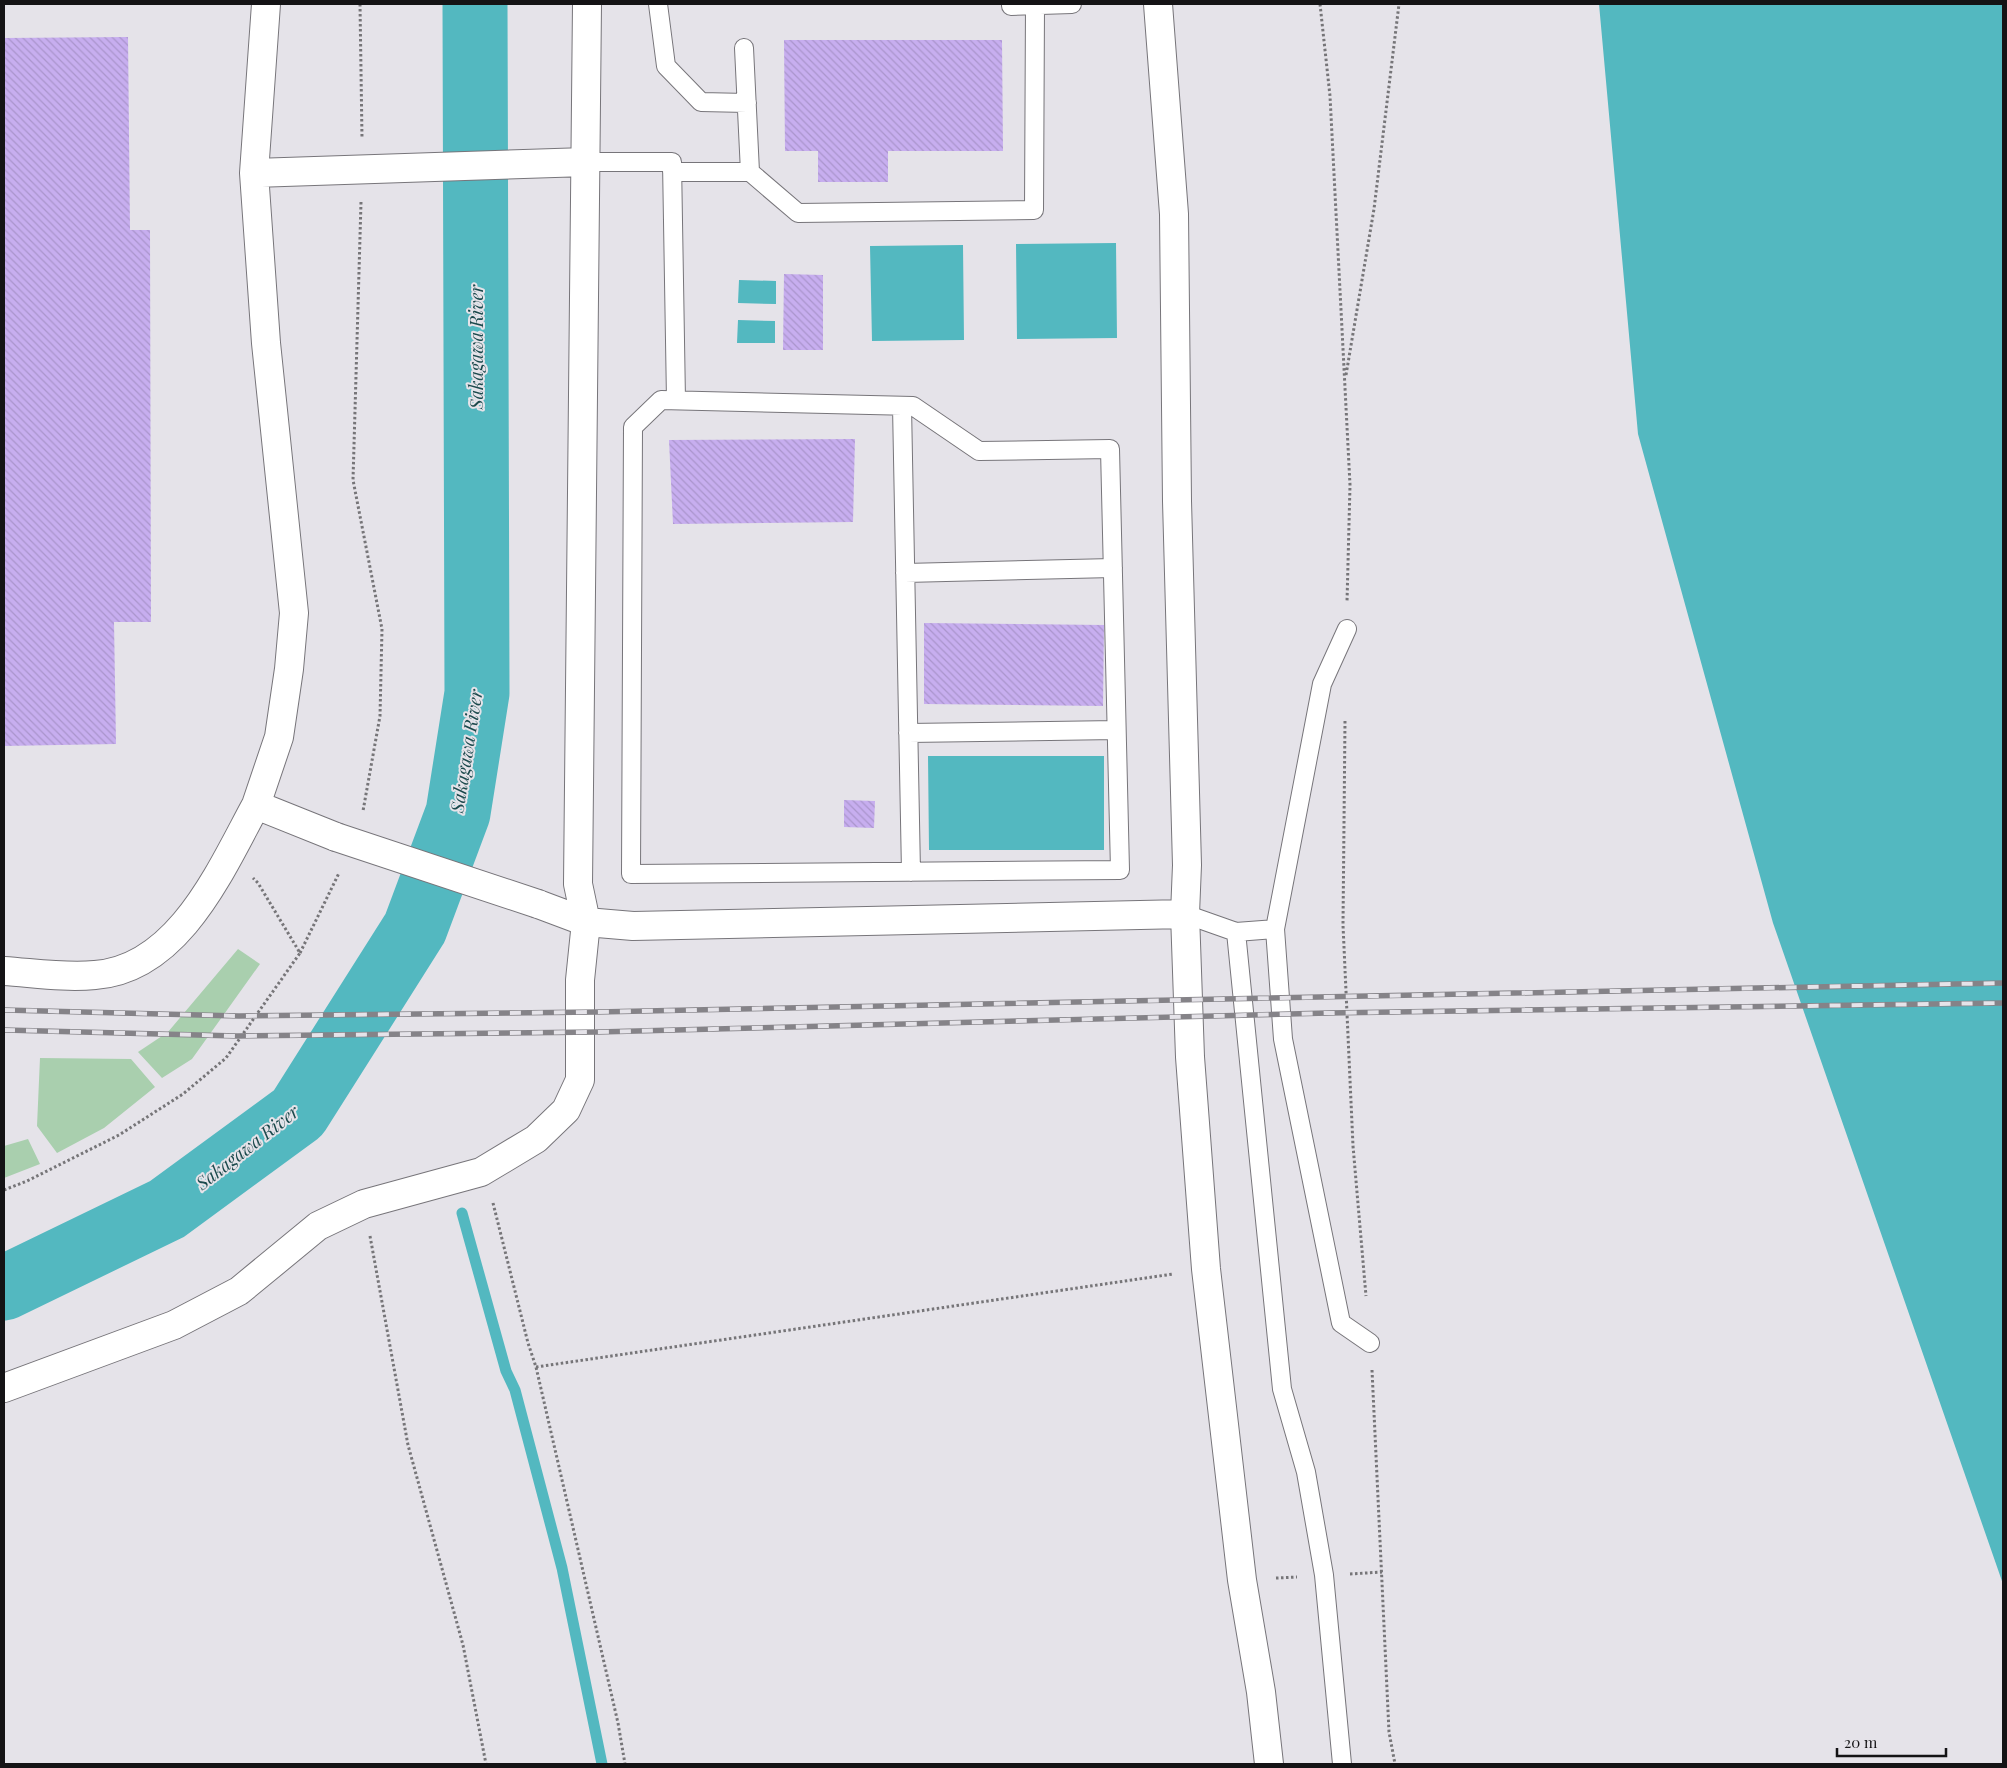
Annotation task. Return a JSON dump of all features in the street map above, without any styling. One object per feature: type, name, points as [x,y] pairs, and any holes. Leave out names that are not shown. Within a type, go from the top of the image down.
[{"type":"street","points":[[4,971],[97,976],[126,969],[148,957],[174,936],[200,904],[256,805],[278,737],[289,670],[294,613],[266,334],[254,173],[266,4]]},
{"type":"street","points":[[4,1388],[174,1325],[239,1291],[318,1226],[364,1204],[481,1172],[536,1139],[566,1110],[580,1080],[580,980],[586,922],[578,884],[575,163],[587,4]]},
{"type":"street","points":[[1158,4],[1174,214],[1177,501],[1187,865],[1185,914],[1190,1057],[1206,1270],[1242,1580],[1261,1692],[1269,1764]]},
{"type":"street","points":[[254,173],[575,163]]},
{"type":"street","points":[[256,805],[336,837],[538,904],[586,922],[633,926],[1185,914]]},
{"type":"lane","points":[[658,4],[666,66],[701,102],[747,103]]},
{"type":"lane","points":[[1011,4],[1011,6],[1072,4]]},
{"type":"lane","points":[[1147,4],[1158,4]]},
{"type":"lane","points":[[672,172],[750,172],[798,213],[1034,210],[1035,6]]},
{"type":"lane","points":[[744,48],[750,172]]},
{"type":"lane","points":[[575,163],[672,162],[676,400]]},
{"type":"lane","points":[[661,400],[902,406],[912,406],[979,451],[1110,449],[1120,870],[631,874],[633,427],[661,400]]},
{"type":"lane","points":[[902,406],[911,872]]},
{"type":"lane","points":[[905,572],[1112,568]]},
{"type":"lane","points":[[1347,629],[1322,684],[1275,929],[1283,1039],[1341,1323],[1370,1343]]},
{"type":"lane","points":[[908,733],[1116,730]]},
{"type":"lane","points":[[1185,914],[1236,932],[1275,929]]},
{"type":"lane","points":[[1236,932],[1282,1389],[1306,1472],[1324,1575],[1342,1764]]},
{"type":"path","points":[[360,4],[362,170],[353,480],[382,629],[380,716],[360,820]]},
{"type":"path","points":[[1320,4],[1330,96],[1350,485],[1347,629]]},
{"type":"path","points":[[1344,383],[1374,209],[1399,4]]},
{"type":"path","points":[[1345,718],[1342,926],[1353,1146],[1370,1343],[1389,1732],[1395,1764]]},
{"type":"path","points":[[229,855],[258,883],[300,953]]},
{"type":"path","points":[[4,1190],[27,1181],[120,1135],[183,1094],[226,1058],[300,953],[340,873]]},
{"type":"path","points":[[481,1172],[494,1204],[528,1343],[536,1367],[618,1722],[624,1764]]},
{"type":"path","points":[[364,1204],[408,1445],[463,1646],[486,1764]]},
{"type":"path","points":[[536,1367],[1206,1270]]},
{"type":"green space","points":[[238,949],[260,964],[192,1059],[162,1078],[138,1052],[168,1032]]},
{"type":"green space","points":[[40,1058],[131,1059],[155,1087],[104,1128],[57,1153],[37,1126]]},
{"type":"green space","points":[[28,1139],[40,1164],[4,1178],[4,1146]]},
{"type":"water","points":[[1599,4],[2003,4],[2003,1584],[1773,923],[1638,434]]},
{"type":"water","points":[[1116,243],[1117,338],[1017,339],[1016,244]]},
{"type":"water","points":[[963,245],[964,340],[872,341],[870,246]]},
{"type":"water","points":[[739,280],[776,281],[776,304],[738,303]]},
{"type":"water","points":[[738,320],[775,321],[775,343],[737,343]]},
{"type":"water","points":[[928,756],[1104,756],[1104,850],[929,850]]},
{"type":"building","points":[[128,37],[130,230],[150,230],[151,622],[114,622],[116,744],[4,746],[4,38]]},
{"type":"building","points":[[784,40],[1002,40],[1003,151],[888,151],[888,182],[818,182],[818,151],[785,151]]},
{"type":"building","points":[[784,274],[823,275],[823,350],[783,350]]},
{"type":"building","points":[[855,439],[853,522],[673,524],[669,440]]},
{"type":"building","points":[[924,623],[1104,625],[1103,706],[924,704]]},
{"type":"building","points":[[844,800],[875,801],[874,828],[844,827]]},
{"type":"waterway","name":"Sakagawa River","points":[[4,1288],[167,1209],[298,1113],[415,928],[458,813],[477,693],[475,4]]},
{"type":"waterway","points":[[462,1213],[506,1371],[515,1390],[562,1568],[602,1764]]},
{"type":"railway","points":[[4,1010],[239,1016],[597,1012],[2003,983]]},
{"type":"railway","points":[[4,1030],[237,1036],[598,1032],[1328,1013],[2003,1003]]}]
